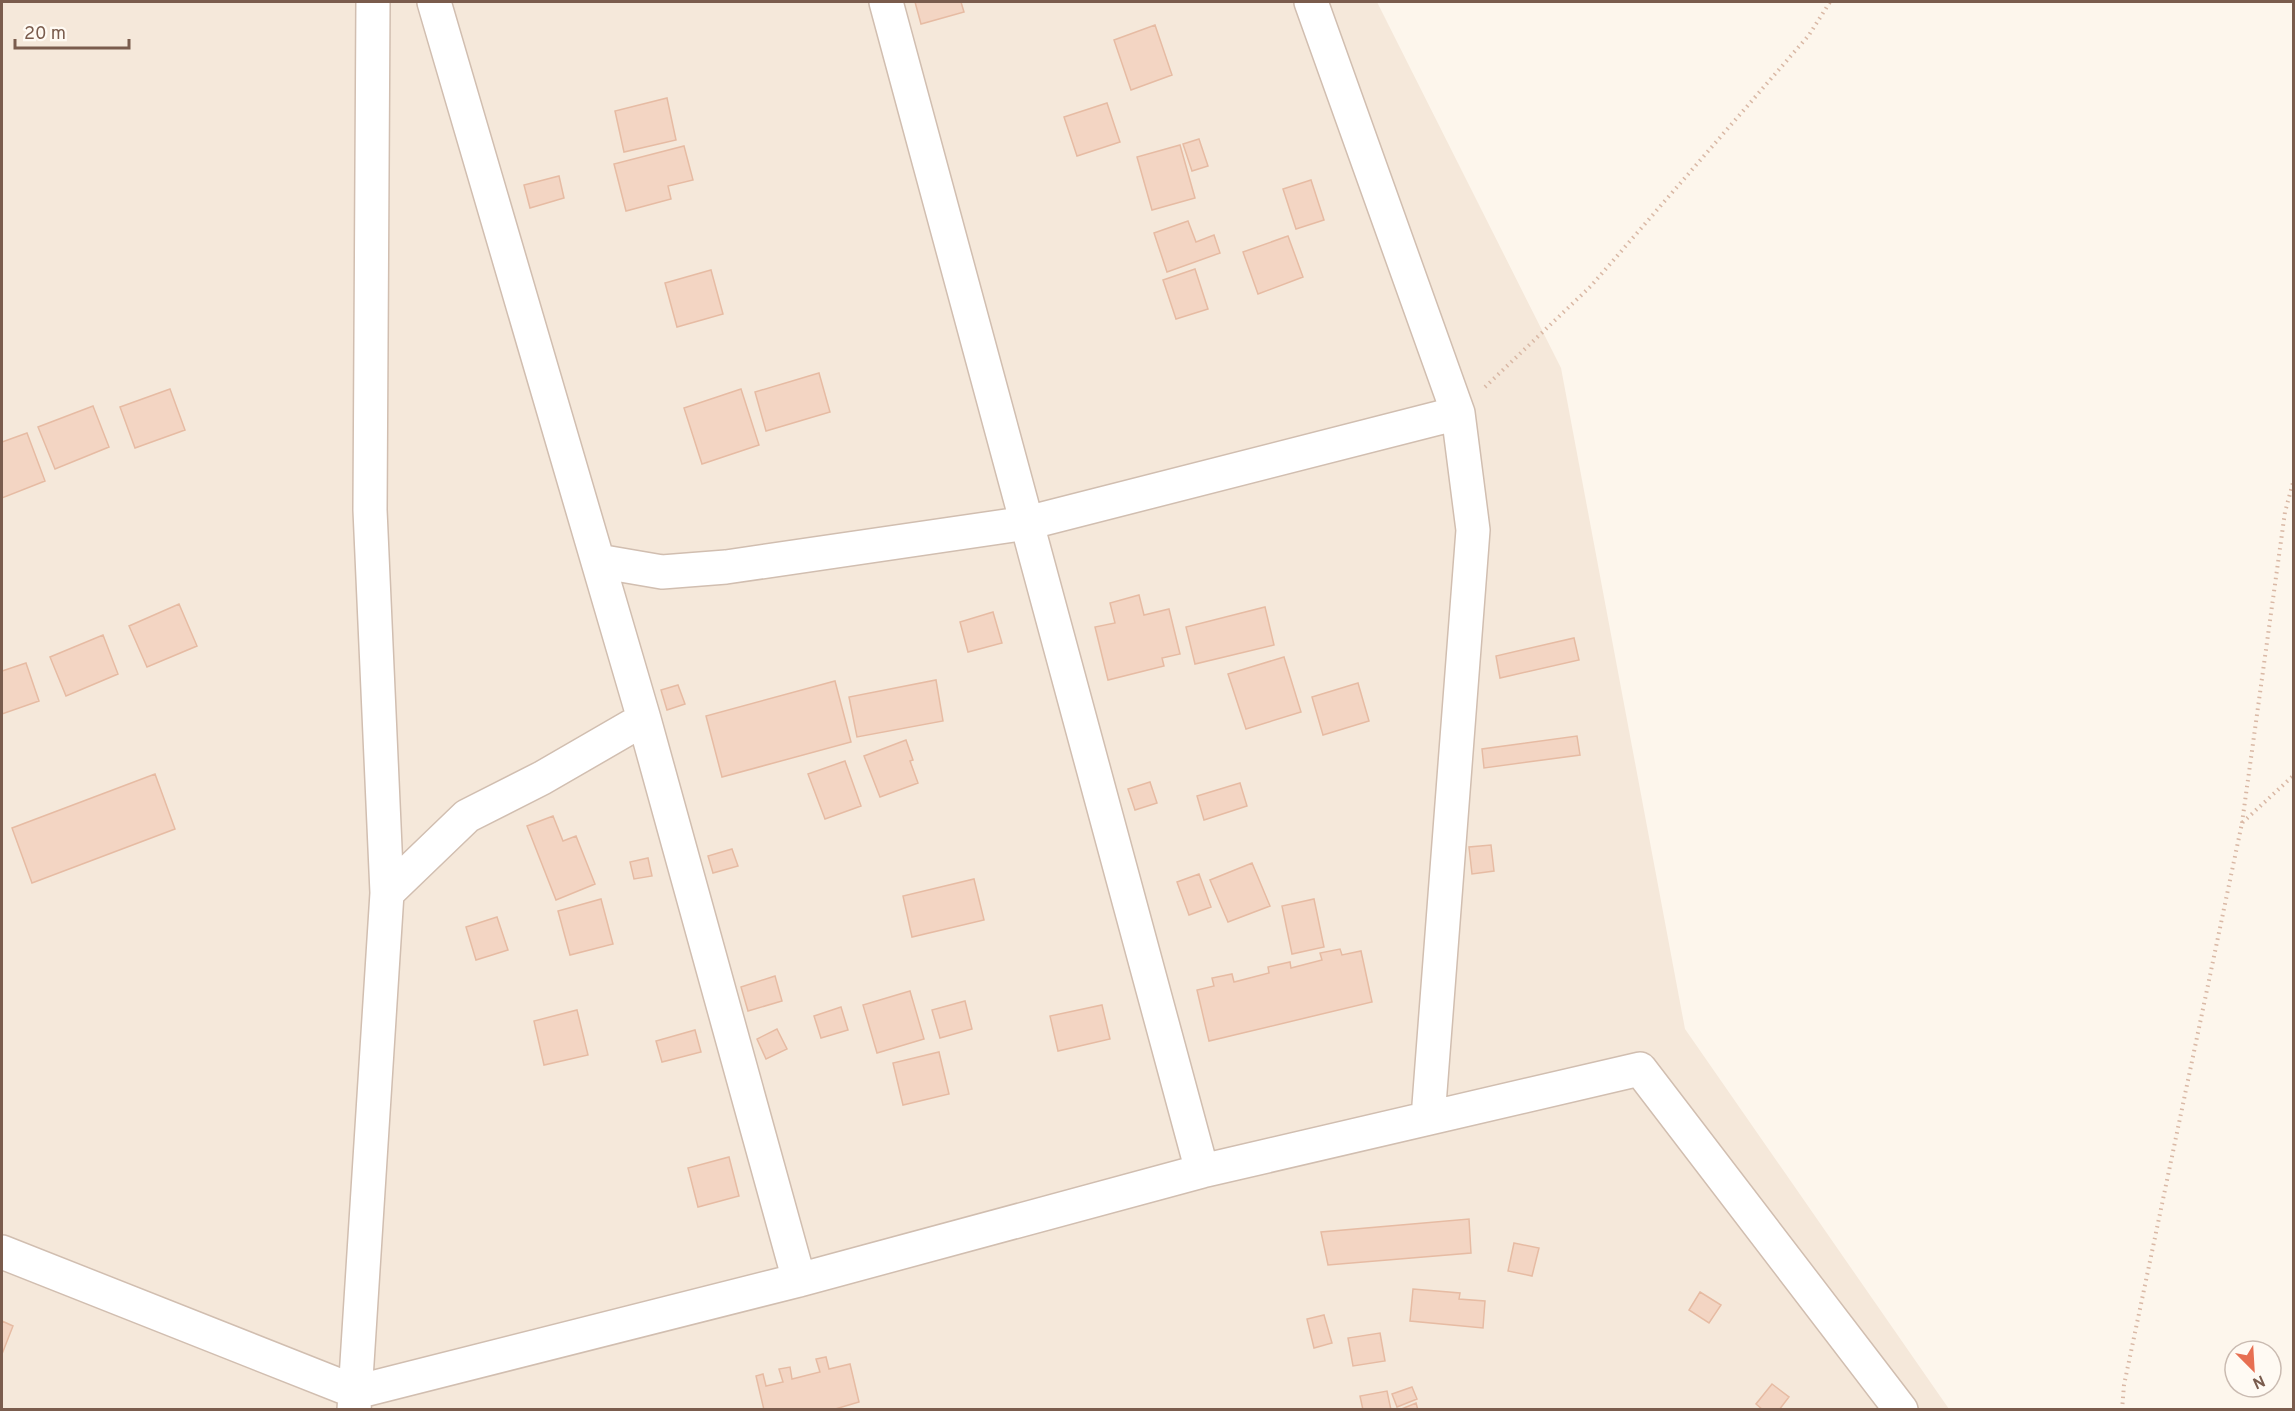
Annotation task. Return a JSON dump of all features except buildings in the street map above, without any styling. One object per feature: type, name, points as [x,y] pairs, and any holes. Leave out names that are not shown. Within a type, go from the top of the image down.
[{"type":"street","points":[[355,1401],[387,893],[370,510],[373,2]]},
{"type":"street","points":[[434,2],[644,718],[799,1280]]},
{"type":"street","points":[[886,2],[1202,1171]]},
{"type":"street","points":[[1311,2],[1458,414],[1473,530],[1428,1118]]},
{"type":"street","points":[[598,561],[662,572],[726,567],[1027,523],[1458,414]]},
{"type":"street","points":[[387,893],[467,816],[542,778],[644,718]]},
{"type":"street","points":[[2,1252],[355,1401],[1202,1171],[1640,1069],[1901,1410]]},
{"type":"path","points":[[1458,414],[1592,286],[1809,35],[1830,2]]},
{"type":"path","points":[[2122,1410],[2129,1362],[2242,823],[2285,512],[2294,479]]},
{"type":"path","points":[[2242,823],[2294,775]]},
{"type":"shaded area","points":[[2,2],[1377,2],[1561,368],[1685,1029],[1949,1409],[2,1410]]}]
